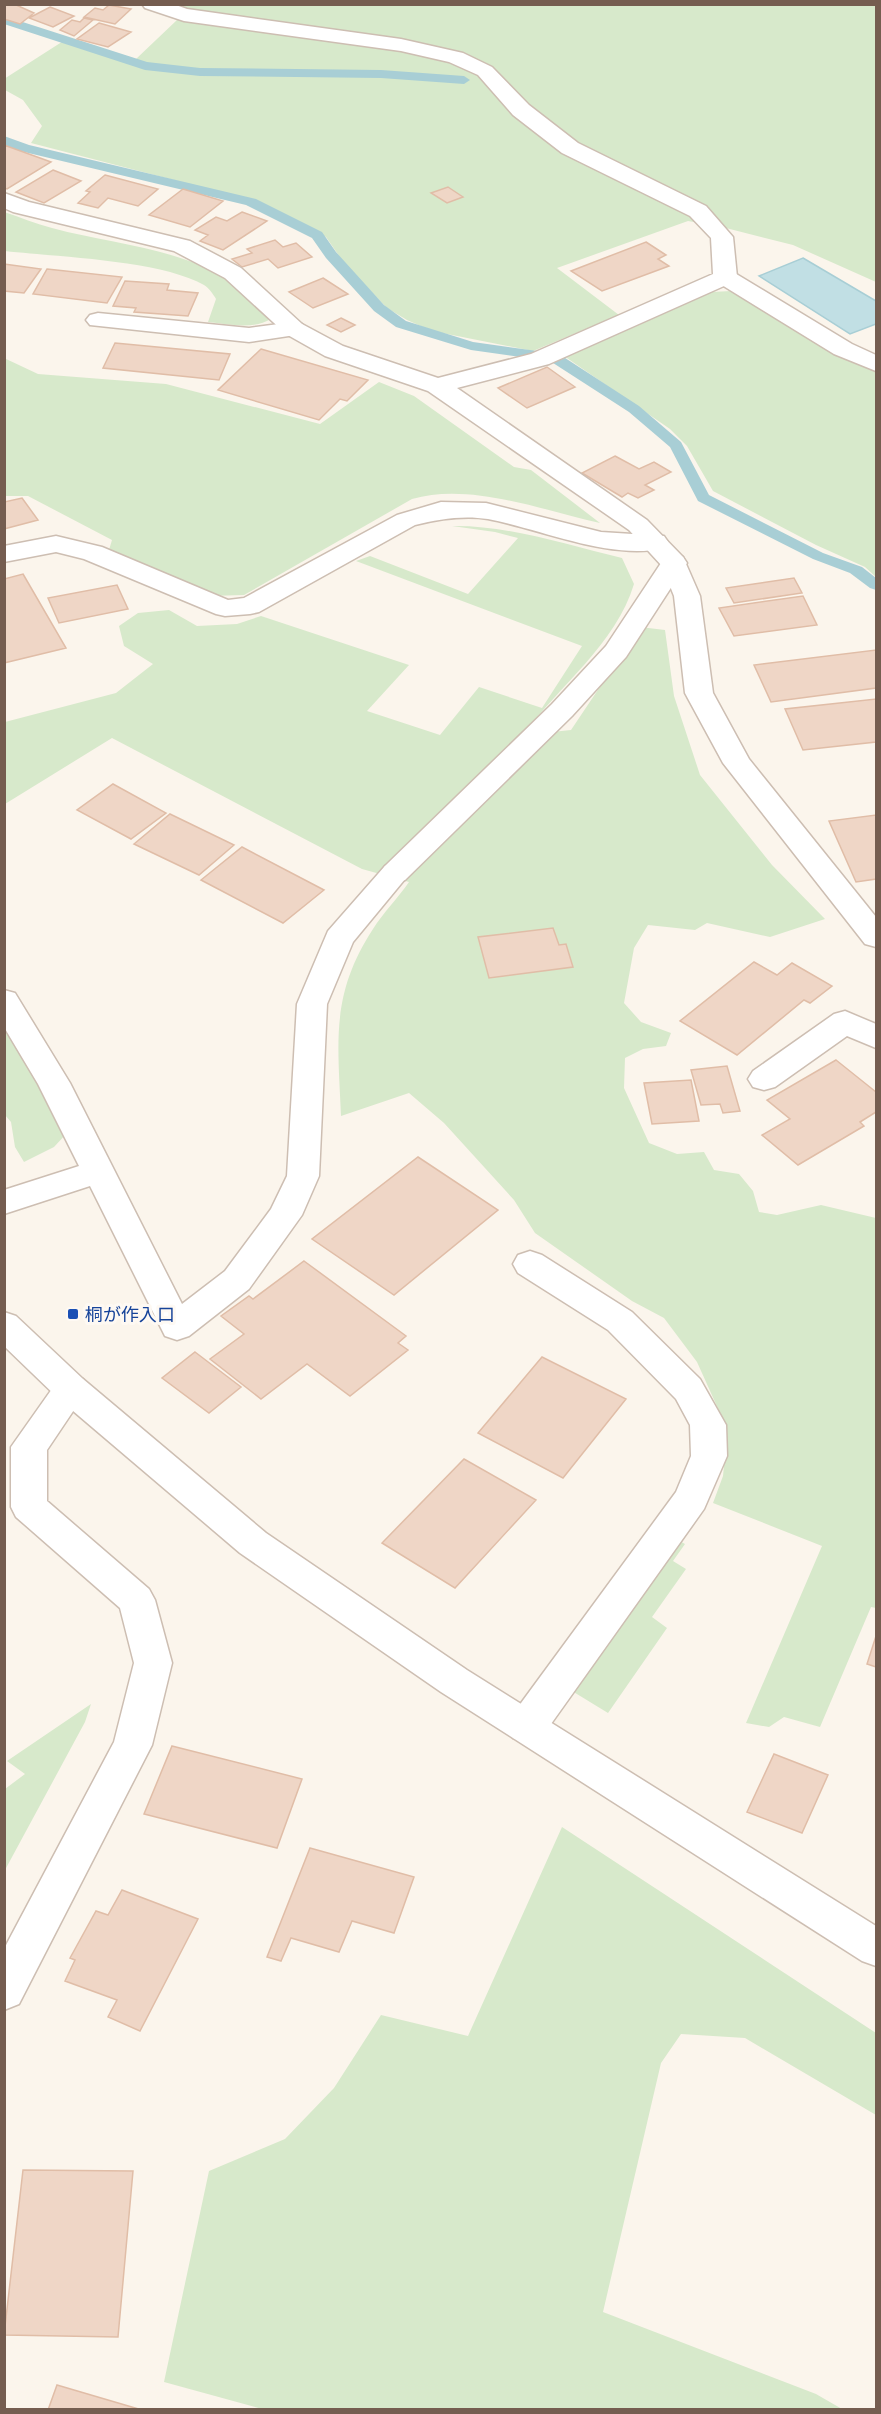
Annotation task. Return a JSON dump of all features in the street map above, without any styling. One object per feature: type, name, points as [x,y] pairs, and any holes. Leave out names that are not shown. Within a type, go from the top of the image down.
[{"type":"street","points":[[152,4],[184,15],[401,45],[456,57],[485,71],[521,110],[570,148],[698,211],[722,237],[725,277]]},
{"type":"street","points":[[4,200],[21,207],[182,246],[233,273],[294,329],[334,351],[437,386],[628,518],[674,563],[687,596],[699,693],[737,763],[876,937]]},
{"type":"street","points":[[725,277],[843,350],[876,364]]},
{"type":"street","points":[[437,386],[540,359],[725,277]]},
{"type":"street","points":[[98,320],[249,335],[294,329]]},
{"type":"street","points":[[4,554],[56,544],[93,553],[225,608],[250,606],[406,520],[441,510],[486,511],[601,540],[655,542]]},
{"type":"street","points":[[4,1000],[54,1083],[177,1327],[237,1280],[289,1205],[303,1176],[312,1004],[339,938],[395,873],[562,710],[616,651],[674,563]]},
{"type":"street","points":[[764,1079],[845,1022],[876,1037]]},
{"type":"street","points":[[4,1202],[100,1171]]},
{"type":"street","points":[[527,1726],[691,1499],[709,1456],[708,1425],[688,1389],[620,1321],[530,1264]]},
{"type":"street","points":[[4,1324],[71,1389],[253,1543],[454,1681],[876,1948]]},
{"type":"street","points":[[4,1991],[79,1844],[133,1745],[153,1664],[136,1600],[29,1507],[29,1447],[71,1389]]},
{"type":"green space","points":[[151,5],[876,5],[876,282],[793,245],[688,221],[557,268],[619,315],[533,351],[432,331],[387,308],[344,263],[326,237],[259,202],[31,143],[42,126],[23,100],[5,90],[4,79],[68,38],[136,59],[177,20]]},
{"type":"green space","points":[[4,212],[40,225],[155,251],[195,263],[230,282],[271,319],[248,325],[208,322],[216,299],[209,289],[185,277],[162,270],[108,261],[5,251]]},
{"type":"green space","points":[[731,291],[834,352],[876,370],[876,577],[865,567],[816,545],[713,491],[687,446],[670,429],[564,356],[712,292]]},
{"type":"green space","points":[[4,358],[38,374],[166,384],[320,424],[379,382],[414,396],[514,467],[531,470],[600,523],[530,505],[481,496],[434,495],[412,499],[244,595],[210,596],[109,550],[112,540],[28,496],[5,496]]},
{"type":"green space","points":[[452,526],[516,532],[622,558],[634,584],[626,606],[585,664],[523,735],[571,730],[640,627],[665,630],[674,696],[700,775],[772,865],[825,919],[770,937],[707,923],[695,930],[648,925],[634,948],[624,1003],[641,1022],[671,1033],[666,1046],[643,1049],[625,1058],[624,1088],[649,1143],[677,1154],[704,1152],[714,1170],[739,1174],[753,1191],[759,1212],[777,1215],[821,1205],[876,1218],[876,1608],[871,1607],[820,1727],[784,1717],[769,1727],[746,1723],[822,1546],[713,1503],[723,1476],[726,1446],[720,1413],[697,1362],[664,1318],[632,1301],[535,1233],[514,1200],[444,1123],[409,1093],[341,1116],[338,1042],[343,998],[349,976],[373,929],[409,882],[362,869],[112,738],[5,804],[5,722],[116,693],[153,664],[124,646],[119,626],[138,613],[169,610],[197,626],[237,624],[261,616],[409,665],[367,711],[440,735],[479,687],[542,708],[582,646],[356,561],[370,556],[468,594],[518,538]]},
{"type":"green space","points":[[4,1025],[67,1133],[54,1147],[24,1162],[15,1147],[11,1122],[5,1115]]},
{"type":"green space","points":[[676,1539],[685,1544],[673,1561],[686,1569],[652,1617],[667,1628],[608,1713],[572,1691]]},
{"type":"green space","points":[[91,1704],[85,1722],[5,1870],[5,1789],[25,1774],[7,1761]]},
{"type":"green space","points":[[562,1827],[876,2033],[876,2115],[745,2038],[681,2034],[661,2063],[603,2312],[816,2394],[842,2409],[266,2410],[164,2382],[209,2171],[285,2139],[334,2088],[381,2015],[468,2036]]},
{"type":"water","points":[[803,258],[876,301],[876,324],[850,334],[759,276]]},
{"type":"building","points":[[4,4],[14,4],[34,13],[20,24],[4,19]]},
{"type":"building","points":[[109,5],[131,9],[115,24],[84,17],[95,8],[103,10]]},
{"type":"building","points":[[50,7],[74,16],[53,27],[29,18]]},
{"type":"building","points":[[84,18],[93,20],[74,36],[60,30],[72,20],[80,22]]},
{"type":"building","points":[[99,23],[131,32],[108,47],[77,39]]},
{"type":"building","points":[[4,145],[51,162],[7,189],[4,188]]},
{"type":"building","points":[[53,170],[81,181],[44,203],[16,192]]},
{"type":"building","points":[[105,175],[158,189],[138,206],[108,198],[98,208],[78,203],[90,192],[86,191]]},
{"type":"building","points":[[448,187],[463,197],[447,203],[431,193]]},
{"type":"building","points":[[183,189],[223,201],[190,227],[149,215]]},
{"type":"building","points":[[242,212],[267,221],[223,250],[200,241],[208,235],[195,230],[216,217],[227,221]]},
{"type":"building","points":[[275,240],[283,247],[296,243],[312,257],[278,268],[268,259],[242,267],[232,259],[252,253],[247,249]]},
{"type":"building","points":[[646,242],[666,255],[658,259],[669,266],[602,291],[571,271]]},
{"type":"building","points":[[4,264],[41,269],[24,293],[4,291]]},
{"type":"building","points":[[47,269],[122,277],[107,303],[33,294]]},
{"type":"building","points":[[323,278],[348,294],[313,308],[289,292]]},
{"type":"building","points":[[125,281],[169,284],[167,290],[198,293],[188,316],[134,312],[136,308],[113,306]]},
{"type":"building","points":[[341,318],[355,325],[341,332],[327,325]]},
{"type":"building","points":[[115,343],[230,354],[219,380],[103,368]]},
{"type":"building","points":[[261,349],[368,380],[347,401],[340,399],[319,420],[218,390]]},
{"type":"building","points":[[547,367],[575,387],[527,408],[498,388]]},
{"type":"building","points":[[615,456],[639,469],[654,462],[671,472],[645,485],[654,490],[638,498],[628,493],[622,497],[582,473]]},
{"type":"building","points":[[22,498],[38,520],[4,529],[4,502]]},
{"type":"building","points":[[23,574],[66,648],[4,663],[4,579]]},
{"type":"building","points":[[794,578],[802,593],[734,603],[726,588]]},
{"type":"building","points":[[117,585],[128,609],[59,623],[48,598]]},
{"type":"building","points":[[803,596],[817,625],[734,636],[719,608]]},
{"type":"building","points":[[876,650],[876,688],[771,702],[754,665]]},
{"type":"building","points":[[876,699],[876,742],[803,750],[785,709]]},
{"type":"building","points":[[113,784],[166,813],[131,839],[77,810]]},
{"type":"building","points":[[170,814],[234,845],[199,875],[134,844]]},
{"type":"building","points":[[876,815],[876,879],[856,882],[829,821]]},
{"type":"building","points":[[242,847],[324,890],[283,923],[201,880]]},
{"type":"building","points":[[553,928],[559,945],[566,944],[573,967],[489,978],[478,937]]},
{"type":"building","points":[[754,962],[777,975],[792,963],[832,986],[810,1003],[804,1000],[737,1055],[680,1021]]},
{"type":"building","points":[[836,1060],[876,1092],[876,1112],[860,1122],[864,1126],[798,1165],[762,1135],[790,1119],[767,1100]]},
{"type":"building","points":[[727,1066],[740,1111],[723,1113],[720,1104],[701,1105],[691,1070]]},
{"type":"building","points":[[691,1080],[699,1121],[652,1124],[644,1083]]},
{"type":"building","points":[[418,1157],[498,1210],[394,1295],[312,1239]]},
{"type":"building","points":[[304,1261],[406,1336],[398,1343],[408,1350],[350,1396],[307,1364],[261,1399],[210,1359],[244,1334],[221,1316],[249,1296],[253,1299]]},
{"type":"building","points":[[195,1352],[241,1387],[209,1413],[162,1378]]},
{"type":"building","points":[[542,1357],[626,1399],[563,1478],[478,1433]]},
{"type":"building","points":[[464,1459],[536,1500],[455,1588],[382,1543]]},
{"type":"building","points":[[876,1636],[876,1667],[867,1664]]},
{"type":"building","points":[[172,1746],[302,1779],[277,1848],[144,1814]]},
{"type":"building","points":[[774,1754],[828,1775],[802,1833],[747,1812]]},
{"type":"building","points":[[310,1848],[414,1877],[394,1933],[352,1921],[339,1952],[291,1938],[281,1961],[267,1957]]},
{"type":"building","points":[[122,1890],[198,1919],[140,2031],[108,2017],[117,2000],[65,1981],[75,1960],[70,1958],[96,1911],[108,1915]]},
{"type":"building","points":[[23,2170],[133,2171],[118,2337],[4,2335]]},
{"type":"building","points":[[57,2385],[142,2410],[48,2410]]},
{"type":"waterway","points":[[4,20],[145,66],[200,72],[381,74],[464,80]]},
{"type":"waterway","points":[[4,140],[25,148],[251,202],[317,235],[331,255],[379,308],[401,324],[471,346],[554,357],[634,409],[676,445],[703,498],[818,556],[856,570],[876,585]]},
{"type":"place","name":"桐が作入口","points":[[73,1314]]}]
